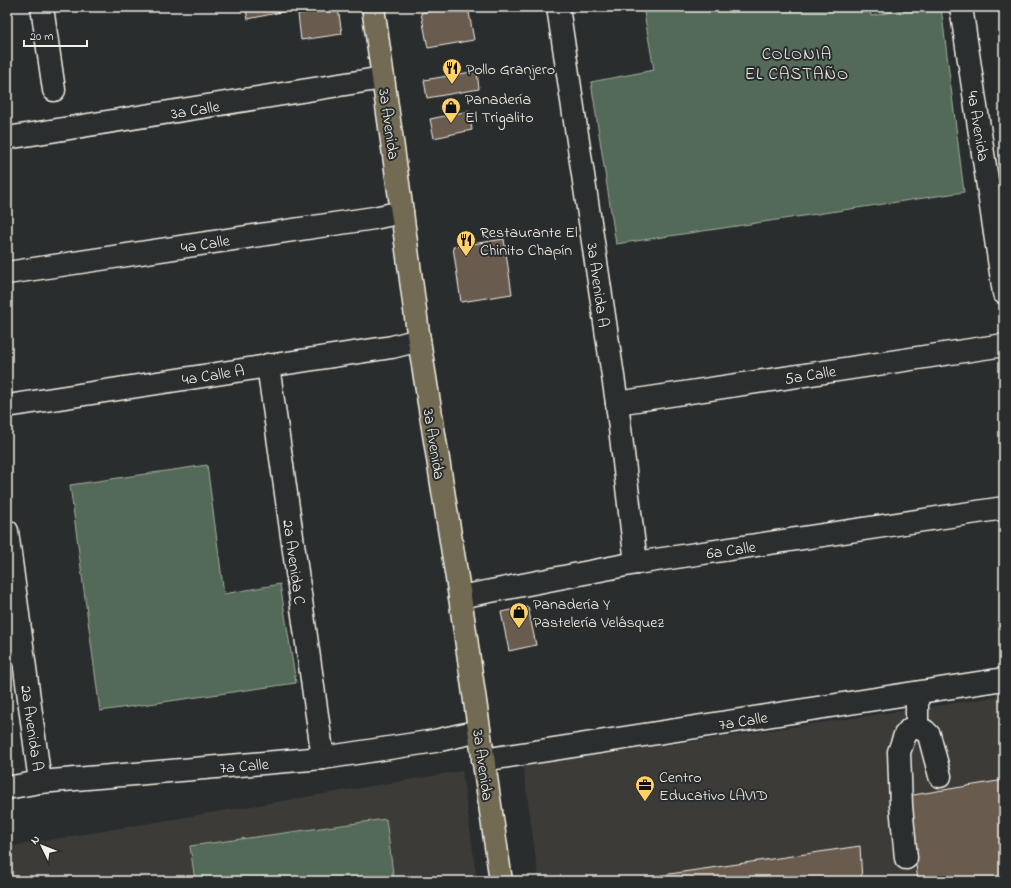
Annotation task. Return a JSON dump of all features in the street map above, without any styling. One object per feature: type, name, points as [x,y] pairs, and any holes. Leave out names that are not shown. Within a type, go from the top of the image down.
[{"type":"main road","name":"3a Avenida","points":[[373,7],[419,340],[460,597],[501,881]]},
{"type":"street","points":[[42,7],[54,90]]},
{"type":"street","name":"3a Avenida A","points":[[558,7],[617,403],[636,563]]},
{"type":"street","name":"4a Avenida","points":[[961,7],[1004,293]]},
{"type":"street","name":"3a Calle","points":[[7,138],[383,78]]},
{"type":"street","name":"4a Calle","points":[[7,273],[374,218],[402,212]]},
{"type":"street","name":"4a Calle A","points":[[7,406],[392,347],[419,340]]},
{"type":"street","name":"5a Calle","points":[[617,403],[1004,345]]},
{"type":"street","name":"2a Avenida C","points":[[268,366],[322,758]]},
{"type":"street","name":"6a Calle","points":[[460,597],[636,563],[1004,508]]},
{"type":"street","name":"2a Avenida A","points":[[7,531],[40,782]]},
{"type":"street","name":"7a Calle","points":[[483,760],[1004,679]]},
{"type":"street","points":[[916,727],[917,693]]},
{"type":"street","points":[[906,858],[901,806],[899,752],[905,735],[910,729],[916,727],[926,731],[929,735],[940,776]]},
{"type":"street","name":"7a Calle","points":[[7,788],[40,782],[322,758],[435,741],[479,731]]},
{"type":"shaded area","points":[[1004,696],[1004,881],[539,881],[523,766]]},
{"type":"shaded area","points":[[462,771],[477,881],[7,881],[7,847]]},
{"type":"green space","points":[[643,7],[870,7],[871,16],[917,7],[941,7],[964,192],[616,244],[591,82],[654,70]]},
{"type":"green space","points":[[207,465],[224,594],[280,584],[296,683],[100,711],[70,485]]},
{"type":"green space","points":[[386,819],[394,881],[195,881],[190,846]]},
{"type":"building","points":[[245,7],[305,7],[248,19]]},
{"type":"building","points":[[451,7],[468,7],[474,40],[428,48],[421,13]]},
{"type":"building","points":[[338,8],[342,34],[301,40],[298,14]]},
{"type":"building","name":"Pollo Granjero","points":[[477,71],[479,89],[427,98],[424,80]]},
{"type":"building","name":"Panadería El Trigalito","points":[[469,111],[472,130],[434,138],[430,119]]},
{"type":"building","points":[[504,239],[512,294],[461,302],[453,247]]},
{"type":"building","name":"Panadería Y Pastelería Velásquez","points":[[528,607],[536,645],[509,651],[501,612]]},
{"type":"building","points":[[1004,780],[1004,881],[918,881],[907,796]]},
{"type":"building","points":[[860,846],[862,881],[622,881]]},
{"type":"place","name":"Pollo Granjero","points":[[452,85]]},
{"type":"place","name":"Panadería El Trigalito","points":[[451,124]]},
{"type":"place","name":"Restaurante El Chinito Chapín","points":[[466,257]]},
{"type":"place","name":"Panadería Y Pastelería Velásquez","points":[[519,629]]},
{"type":"place","name":"Centro Educativo LAVID","points":[[645,802]]},
{"type":"district","name":"COLONIA EL CASTAÑO","points":[[797,63]]}]
